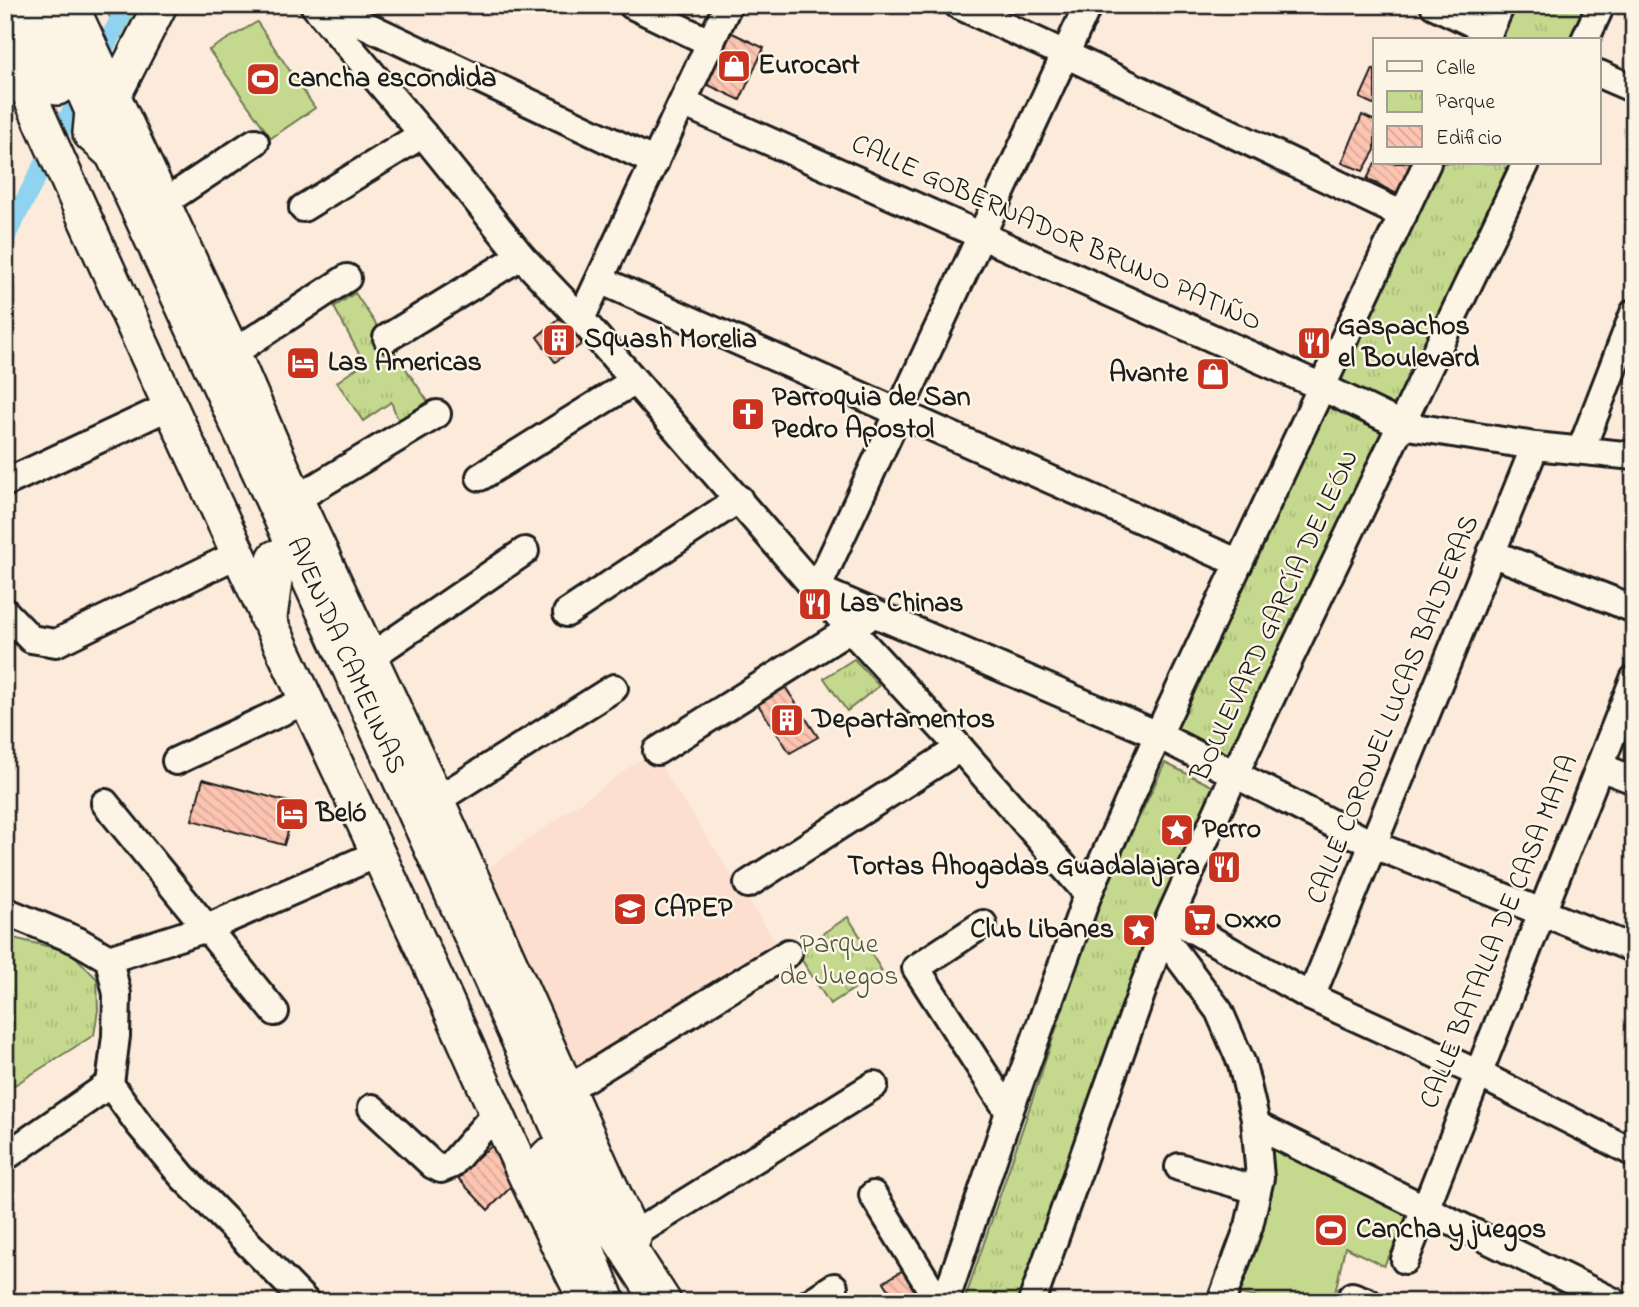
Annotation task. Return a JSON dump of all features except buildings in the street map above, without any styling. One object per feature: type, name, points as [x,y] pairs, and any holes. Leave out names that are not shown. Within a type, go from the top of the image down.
[{"type":"highway","name":"AVENIDA CAMELINAS","points":[[44,32],[99,112],[114,153],[290,561],[523,1092],[606,1302]]},
{"type":"highway","points":[[268,617],[290,561],[303,513]]},
{"type":"highway","name":"AVENIDA CAMELINAS","points":[[290,561],[586,1184],[663,1302]]},
{"type":"main road","points":[[44,32],[99,112],[160,5]]},
{"type":"main road","name":"AVENIDA CAMELINAS","points":[[44,32],[162,204],[233,354],[369,658],[437,800],[663,1302]]},
{"type":"main road","name":"AVENIDA CAMELINAS","points":[[99,112],[170,406],[410,921],[528,1185],[587,1302]]},
{"type":"street","points":[[314,5],[521,256],[581,319],[851,629],[1088,894]]},
{"type":"street","points":[[323,5],[654,162]]},
{"type":"street","points":[[632,5],[711,43]]},
{"type":"street","points":[[581,319],[728,5]]},
{"type":"street","points":[[958,5],[1403,215]]},
{"type":"street","points":[[817,589],[1088,5]]},
{"type":"street","points":[[1434,5],[1487,36],[1501,5]]},
{"type":"street","points":[[1586,38],[1601,5]]},
{"type":"street","points":[[1600,74],[1634,89]]},
{"type":"street","name":"CALLE GOBERNADOR BRUNO PATIÑO","points":[[683,103],[1322,387],[1401,425],[1535,446],[1634,456]]},
{"type":"street","points":[[303,208],[423,134]]},
{"type":"street","points":[[162,204],[256,142]]},
{"type":"street","name":"BOULEVARD GARCÍA DE LEÓN","points":[[945,1302],[1009,1112],[1088,894],[1158,735],[1427,164]]},
{"type":"street","name":"BOULEVARD GARCÍA DE LEÓN","points":[[1032,1302],[1166,926],[1526,164]]},
{"type":"street","points":[[387,338],[521,256]]},
{"type":"street","points":[[233,354],[347,278]]},
{"type":"street","points":[[600,279],[1239,563]]},
{"type":"street","points":[[1581,450],[1634,313]]},
{"type":"street","points":[[480,477],[634,381]]},
{"type":"street","points":[[5,483],[170,406]]},
{"type":"street","points":[[303,513],[437,414]]},
{"type":"street","name":"CALLE CORONEL LUCAS BALDERAS","points":[[1311,997],[1535,446]]},
{"type":"street","points":[[567,613],[739,499]]},
{"type":"street","points":[[369,658],[525,551]]},
{"type":"street","points":[[1491,553],[1634,609]]},
{"type":"street","points":[[5,612],[31,639],[56,643],[238,554]]},
{"type":"street","points":[[817,589],[1158,735],[1374,845],[1634,949]]},
{"type":"street","points":[[657,751],[874,614]]},
{"type":"street","name":"CALLE BATALLA DE CASA MATA","points":[[1405,1260],[1634,679]]},
{"type":"street","points":[[437,800],[614,688]]},
{"type":"street","points":[[176,761],[307,699]]},
{"type":"street","points":[[748,884],[960,748]]},
{"type":"street","points":[[1600,767],[1634,780]]},
{"type":"street","points":[[104,803],[275,1012]]},
{"type":"street","points":[[109,960],[207,929],[377,854]]},
{"type":"street","points":[[5,911],[79,941],[109,960],[117,995],[116,1036],[110,1084],[183,1177],[306,1302]]},
{"type":"street","points":[[983,925],[916,968],[1009,1112]]},
{"type":"street","points":[[1166,926],[1311,997],[1477,1073],[1634,1153]]},
{"type":"street","points":[[1166,926],[1219,1011],[1242,1064],[1256,1125],[1260,1178],[1249,1226],[1221,1302]]},
{"type":"street","points":[[568,1089],[788,953]]},
{"type":"street","points":[[5,1157],[110,1084]]},
{"type":"street","points":[[633,1235],[874,1085]]},
{"type":"street","points":[[372,1108],[432,1165],[441,1169],[451,1165],[496,1113]]},
{"type":"street","points":[[1256,1125],[1614,1302]]},
{"type":"street","points":[[1179,1167],[1257,1190]]},
{"type":"street","points":[[873,1195],[939,1302]]},
{"type":"street","points":[[811,1302],[834,1287]]},
{"type":"shaded area","name":"CAPEP","points":[[651,752],[782,951],[575,1082],[490,867]]},
{"type":"green space","points":[[103,5],[163,5],[134,59]]},
{"type":"green space","points":[[1516,5],[1589,5],[1573,38],[1500,38]]},
{"type":"green space","name":"cancha escondida","points":[[257,22],[315,108],[271,138],[209,50]]},
{"type":"green space","points":[[1442,164],[1515,164],[1236,759],[1176,731]]},
{"type":"green space","points":[[355,293],[435,412],[403,432],[391,402],[363,421],[337,382],[364,363],[334,307]]},
{"type":"green space","points":[[854,659],[879,686],[847,711],[824,678]]},
{"type":"green space","points":[[1165,763],[1216,788],[1144,945],[1021,1302],[964,1302],[1099,902]]},
{"type":"green space","name":"Parque de Juegos","points":[[848,917],[882,971],[830,1004],[796,951]]},
{"type":"green space","points":[[5,936],[71,952],[97,979],[98,1010],[94,1035],[5,1091]]},
{"type":"green space","name":"Cancha y juegos","points":[[1268,1142],[1411,1213],[1384,1266],[1345,1247],[1333,1302],[1285,1302],[1239,1294],[1267,1205]]},
{"type":"waterway","points":[[5,238],[127,5]]},
{"type":"place","name":"Eurocart","points":[[734,66]]},
{"type":"place","name":"cancha escondida","points":[[263,79]]},
{"type":"place","name":"Squash Morelia","points":[[559,340]]},
{"type":"place","name":"Gaspachos el Boulevard","points":[[1314,343]]},
{"type":"place","name":"Las Americas","points":[[303,363]]},
{"type":"place","name":"Avante","points":[[1213,374]]},
{"type":"place","name":"Parroquia de San Pedro Apostol","points":[[748,414]]},
{"type":"place","name":"Las Chinas","points":[[815,604]]},
{"type":"place","name":"Departamentos","points":[[787,720]]},
{"type":"place","name":"Beló","points":[[292,814]]},
{"type":"place","name":"Perro","points":[[1177,830]]},
{"type":"place","name":"Tortas Ahogadas Guadalajara","points":[[1224,867]]},
{"type":"place","name":"CAPEP","points":[[630,909]]},
{"type":"place","name":"Oxxo","points":[[1200,920]]},
{"type":"place","name":"Club Libanes","points":[[1139,930]]},
{"type":"place","name":"Cancha y juegos","points":[[1331,1230]]}]
